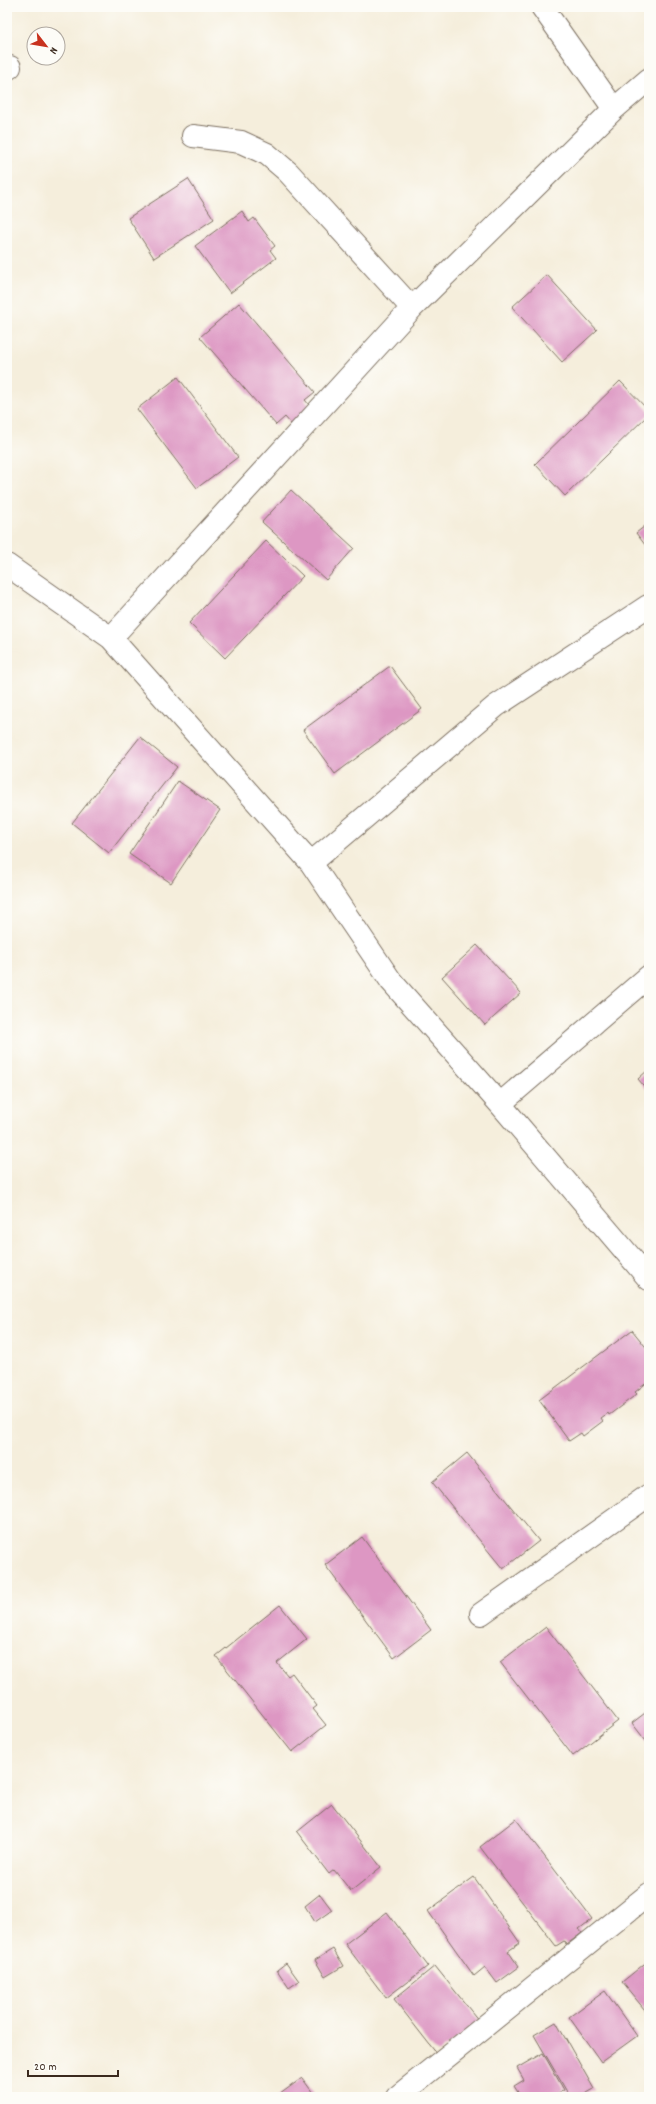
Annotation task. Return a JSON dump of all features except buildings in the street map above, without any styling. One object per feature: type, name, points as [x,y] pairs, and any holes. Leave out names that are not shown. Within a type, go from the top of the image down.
[{"type":"street","points":[[542,7],[614,109]]},
{"type":"street","points":[[111,638],[412,308],[614,109],[649,79]]},
{"type":"street","points":[[193,136],[241,142],[267,154],[288,172],[412,308]]},
{"type":"street","points":[[7,565],[111,638],[311,863],[391,982],[500,1104],[649,1279]]},
{"type":"street","points":[[311,863],[496,706],[648,606]]},
{"type":"street","points":[[500,1104],[649,976]]},
{"type":"street","points":[[481,1614],[649,1495]]},
{"type":"street","points":[[397,2097],[649,1894]]}]
